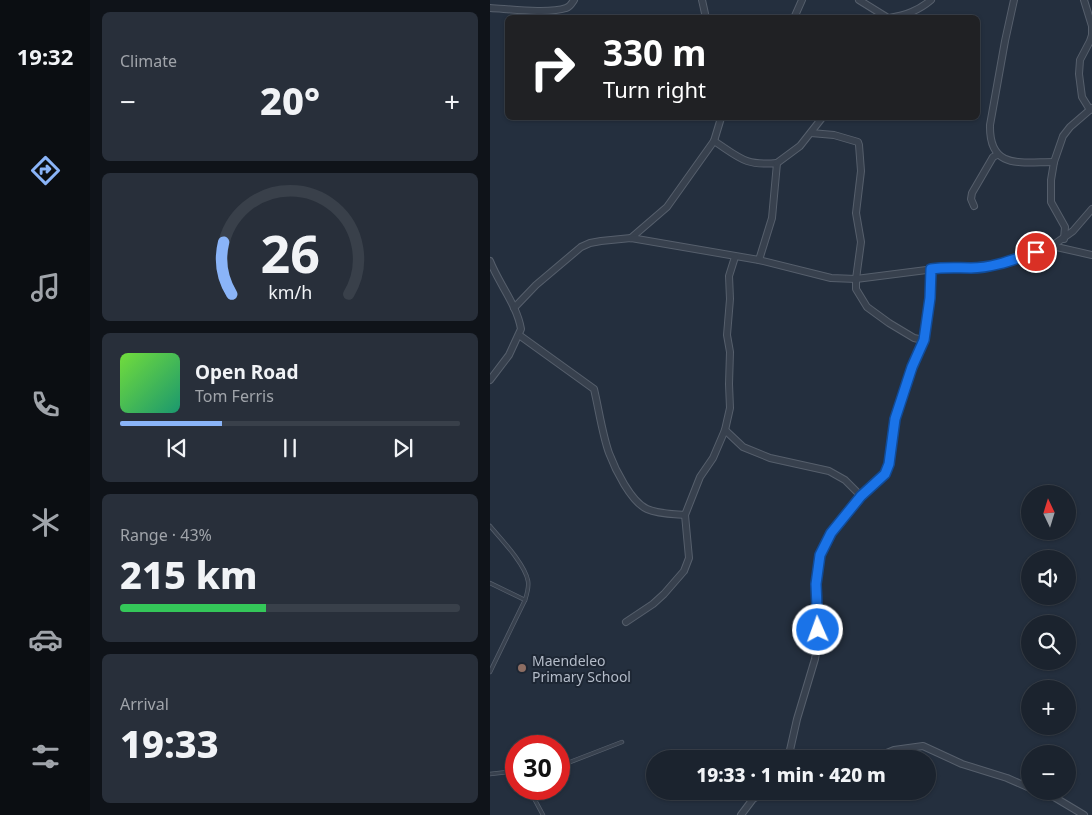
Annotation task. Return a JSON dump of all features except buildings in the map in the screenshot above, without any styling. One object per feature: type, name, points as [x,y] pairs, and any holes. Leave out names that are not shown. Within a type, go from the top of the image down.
[{"type":"street","points":[[490,8],[550,11],[566,8],[574,0]]},
{"type":"street","points":[[702,0],[705,15]]},
{"type":"street","points":[[795,15],[802,0]]},
{"type":"street","points":[[859,0],[883,15]]},
{"type":"street","points":[[906,15],[922,8],[931,0]]},
{"type":"street","points":[[1014,0],[990,126],[990,137],[997,155],[1005,160],[1016,162],[1054,162]]},
{"type":"street","points":[[1064,239],[1065,227],[1051,202],[1051,180],[1054,162],[1063,136],[1070,127],[1091,109],[1082,97],[1078,74],[1080,60],[1092,35],[1092,26],[1084,0]]},
{"type":"street","points":[[631,238],[667,207],[714,141],[721,120]]},
{"type":"street","points":[[714,141],[745,162],[777,163],[800,146],[821,120]]},
{"type":"street","points":[[811,133],[834,135],[858,142],[861,171],[856,213],[861,242],[856,289],[867,307],[914,338],[924,340]]},
{"type":"street","points":[[974,206],[971,198],[972,193],[992,157],[997,155]]},
{"type":"street","points":[[759,260],[772,218],[777,163]]},
{"type":"street","points":[[514,308],[536,285],[581,247],[601,241],[631,238],[759,260],[831,278],[856,279],[931,269],[950,267],[972,268],[1004,263],[1052,246],[1064,239],[1092,209]]},
{"type":"street","points":[[1052,246],[1092,255]]},
{"type":"street","points":[[626,622],[659,599],[684,571],[689,558],[685,515],[700,477],[713,458],[725,430],[730,408],[730,352],[727,335],[730,299],[729,276],[735,257]]},
{"type":"street","points":[[490,261],[514,308],[521,329],[508,355],[490,380]]},
{"type":"street","points":[[790,750],[797,719],[816,659],[819,619],[816,584],[820,555],[831,533],[861,496],[885,474],[889,464],[895,419],[912,367],[924,340],[930,298],[931,269]]},
{"type":"street","points":[[519,335],[594,389],[609,453],[627,489],[637,502],[646,509],[662,513],[685,515]]},
{"type":"street","points":[[725,430],[743,447],[770,458],[829,472],[845,480],[861,496]]},
{"type":"street","points":[[894,750],[924,746],[932,750]]},
{"type":"street","points":[[936,752],[962,764],[1021,784]]},
{"type":"street","points":[[741,815],[752,800]]},
{"type":"street","points":[[1058,800],[1084,815]]},
{"type":"lane","points":[[490,526],[515,556],[528,580],[528,591],[525,600],[490,672]]},
{"type":"lane","points":[[490,584],[525,600]]},
{"type":"lane","points":[[570,762],[622,742]]},
{"type":"lane","points":[[490,774],[505,772]]},
{"type":"lane","points":[[535,800],[543,815]]},
{"type":"place","name":"Maendeleo Primary School","points":[[522,668]]},
{"type":"route","points":[[818,630],[816,584],[820,555],[831,533],[861,496],[885,474],[889,464],[895,419],[912,367],[924,340],[930,298],[931,269],[950,267],[972,268],[992,265],[1036,252]]}]
